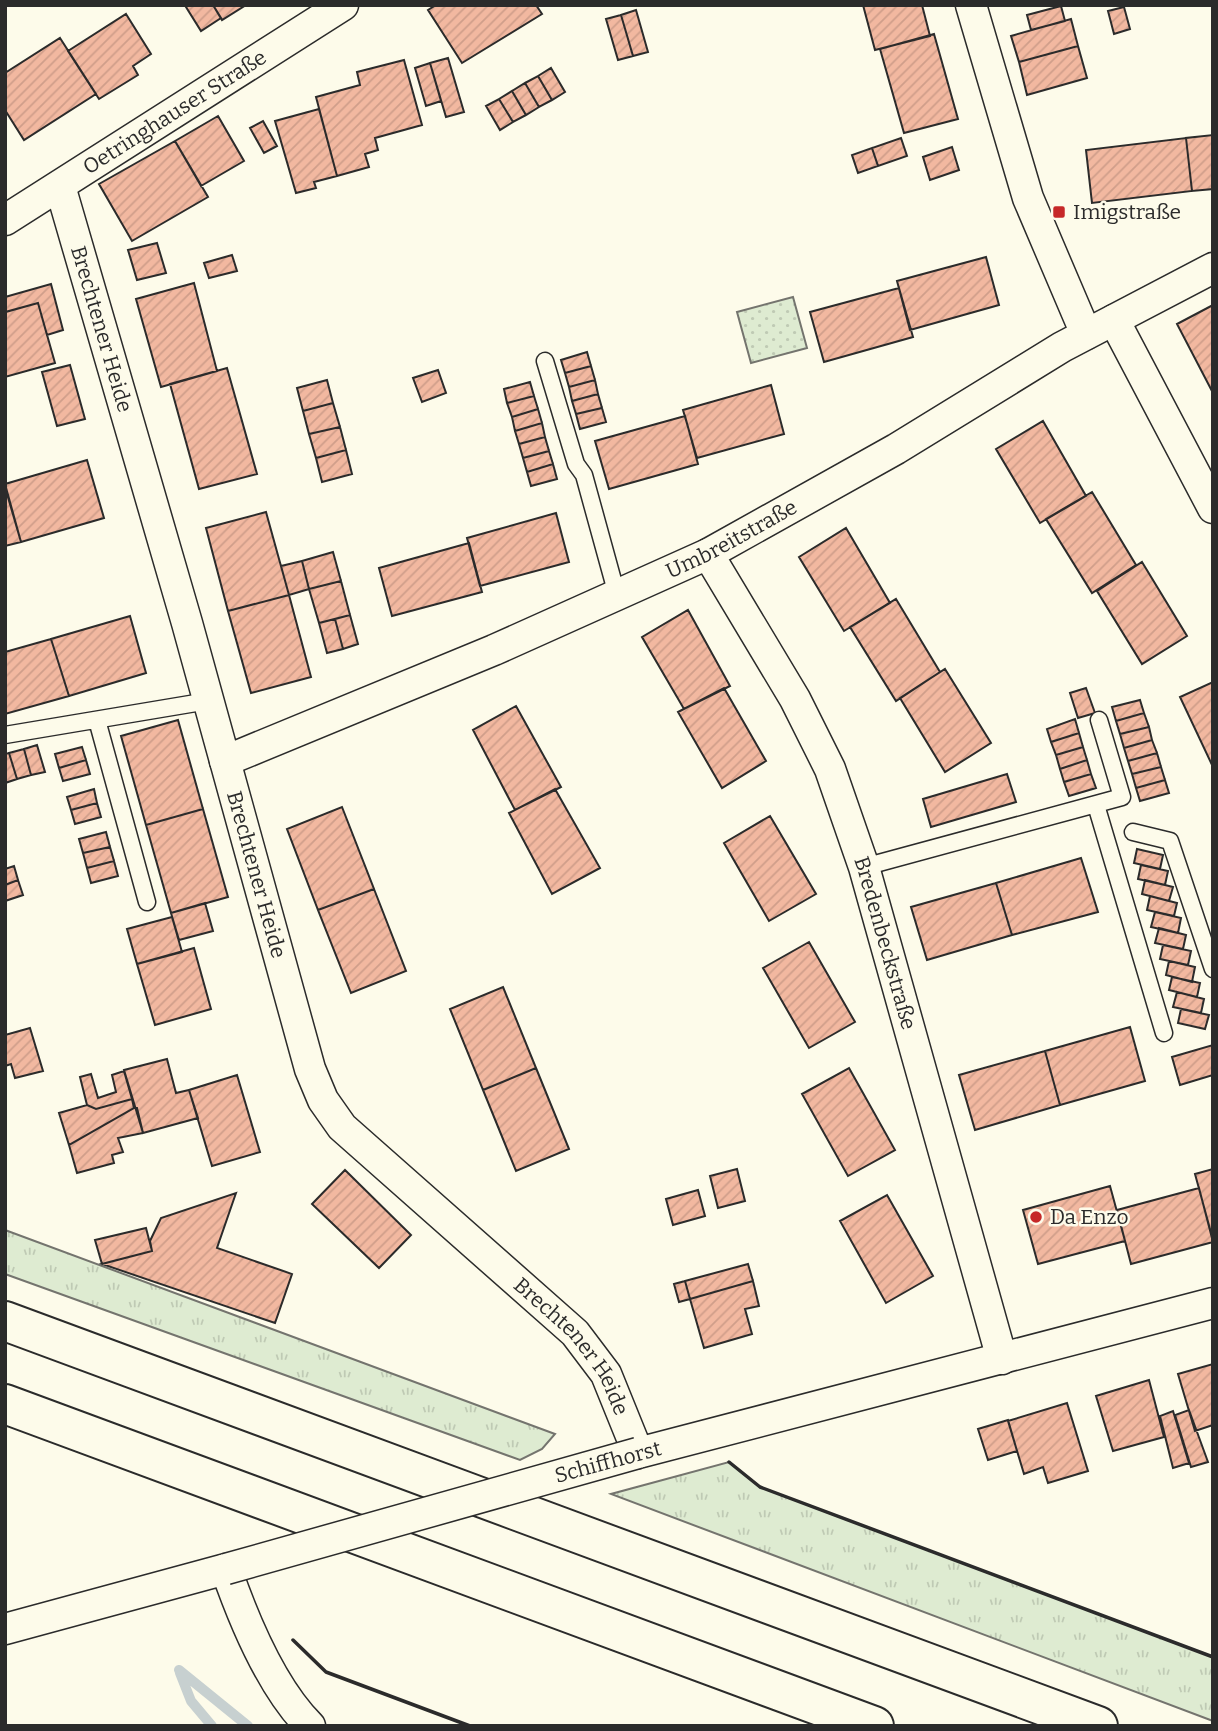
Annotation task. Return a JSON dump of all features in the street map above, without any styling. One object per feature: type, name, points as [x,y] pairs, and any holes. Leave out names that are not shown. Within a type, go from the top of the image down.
[{"type":"highway","points":[[5,1321],[1098,1726]]},
{"type":"highway","points":[[5,1404],[874,1726]]},
{"type":"street","name":"Oetringhauser Straße","points":[[5,220],[343,5]]},
{"type":"street","points":[[971,5],[1028,198],[1086,334]]},
{"type":"street","name":"Brechtener Heide","points":[[60,186],[225,761],[310,1069],[323,1100],[342,1127],[575,1333],[606,1374],[636,1445]]},
{"type":"street","name":"Umbreitstraße","points":[[225,761],[494,650],[708,554],[896,449],[1086,334],[1213,268]]},
{"type":"street","points":[[1114,320],[1213,508]]},
{"type":"street","name":"Bredenbeckstraße","points":[[708,554],[795,699],[830,769],[864,867],[1002,1359]]},
{"type":"street","name":"Schiffhorst","points":[[5,1629],[226,1569],[636,1445],[669,1445],[1213,1303]]},
{"type":"street","points":[[226,1569],[242,1613],[270,1670],[310,1726]]},
{"type":"lane","points":[[545,361],[576,464],[584,475],[617,595]]},
{"type":"lane","points":[[5,735],[208,701]]},
{"type":"lane","points":[[97,720],[147,902]]},
{"type":"lane","points":[[864,867],[1122,797],[1099,720]]},
{"type":"lane","points":[[1096,806],[1164,1033]]},
{"type":"lane","points":[[1133,832],[1170,841],[1213,969]]},
{"type":"green space","points":[[793,297],[807,348],[751,363],[737,312]]},
{"type":"green space","points":[[5,1230],[555,1434],[542,1449],[520,1460],[5,1274]]},
{"type":"green space","points":[[729,1462],[760,1487],[1213,1657],[1213,1721],[611,1494]]},
{"type":"building","points":[[213,5],[221,18],[201,31],[186,7]]},
{"type":"building","points":[[213,5],[246,5],[222,20]]},
{"type":"building","points":[[436,5],[536,5],[542,14],[462,63],[428,10]]},
{"type":"building","points":[[863,5],[922,5],[930,36],[875,50]]},
{"type":"building","points":[[1061,6],[1065,21],[1031,30],[1027,15]]},
{"type":"building","points":[[1124,7],[1130,29],[1114,34],[1108,11]]},
{"type":"building","points":[[636,10],[648,52],[633,56],[621,15]]},
{"type":"building","points":[[126,14],[151,54],[133,66],[138,75],[99,99],[68,51]]},
{"type":"building","points":[[621,15],[633,56],[618,60],[606,19]]},
{"type":"building","points":[[1071,19],[1078,46],[1019,62],[1011,36]]},
{"type":"building","points":[[934,34],[958,119],[904,133],[880,49]]},
{"type":"building","points":[[60,38],[96,94],[24,140],[5,110],[5,73]]},
{"type":"building","points":[[1078,46],[1087,78],[1027,95],[1019,62]]},
{"type":"building","points":[[448,58],[464,112],[446,117],[430,63]]},
{"type":"building","points":[[404,60],[422,125],[375,138],[378,150],[365,154],[369,167],[337,176],[316,97],[360,85],[357,72]]},
{"type":"building","points":[[430,63],[441,101],[426,106],[415,68]]},
{"type":"building","points":[[551,68],[565,92],[552,100],[538,76]]},
{"type":"building","points":[[538,76],[552,100],[539,107],[525,83]]},
{"type":"building","points":[[525,83],[539,107],[526,115],[512,91]]},
{"type":"building","points":[[512,91],[526,115],[513,122],[499,99]]},
{"type":"building","points":[[499,99],[513,122],[500,130],[486,106]]},
{"type":"building","points":[[319,109],[337,176],[314,182],[316,188],[296,193],[275,121]]},
{"type":"building","points":[[218,116],[244,161],[201,186],[175,141]]},
{"type":"building","points":[[263,121],[277,146],[264,153],[250,128]]},
{"type":"building","points":[[1213,135],[1213,189],[1192,191],[1186,138]]},
{"type":"building","points":[[901,138],[907,156],[878,166],[872,148]]},
{"type":"building","points":[[1186,138],[1192,191],[1092,203],[1086,150]]},
{"type":"building","points":[[175,141],[208,197],[132,241],[99,184]]},
{"type":"building","points":[[952,147],[959,170],[930,180],[923,157]]},
{"type":"building","points":[[872,148],[878,166],[858,173],[852,155]]},
{"type":"building","points":[[157,243],[166,273],[137,280],[128,250]]},
{"type":"building","points":[[232,255],[237,271],[209,278],[204,263]]},
{"type":"building","points":[[986,257],[999,305],[910,330],[897,281]]},
{"type":"building","points":[[194,283],[217,371],[161,387],[136,299]]},
{"type":"building","points":[[51,284],[63,330],[47,335],[38,303],[6,312],[5,297]]},
{"type":"building","points":[[899,288],[913,337],[824,362],[810,312]]},
{"type":"building","points":[[38,303],[55,363],[5,377],[5,312]]},
{"type":"building","points":[[1213,305],[1213,393],[1177,324]]},
{"type":"building","points":[[587,352],[591,366],[565,373],[561,360]]},
{"type":"building","points":[[70,365],[85,419],[57,426],[42,372]]},
{"type":"building","points":[[591,366],[595,380],[569,387],[565,373]]},
{"type":"building","points":[[227,368],[257,474],[199,489],[170,384]]},
{"type":"building","points":[[438,370],[446,393],[422,402],[413,378]]},
{"type":"building","points":[[327,380],[333,403],[303,411],[297,388]]},
{"type":"building","points":[[595,380],[598,394],[572,401],[569,387]]},
{"type":"building","points":[[530,382],[534,396],[507,403],[504,389]]},
{"type":"building","points":[[771,385],[784,434],[697,458],[683,410]]},
{"type":"building","points":[[598,394],[602,408],[576,414],[572,401]]},
{"type":"building","points":[[534,396],[538,409],[512,417],[507,403]]},
{"type":"building","points":[[333,403],[340,427],[309,434],[303,411]]},
{"type":"building","points":[[602,408],[606,422],[580,429],[576,414]]},
{"type":"building","points":[[538,409],[542,423],[515,431],[512,417]]},
{"type":"building","points":[[685,416],[698,464],[609,489],[595,441]]},
{"type":"building","points":[[1043,421],[1086,496],[1040,523],[996,449]]},
{"type":"building","points":[[542,423],[545,437],[519,444],[515,431]]},
{"type":"building","points":[[340,427],[346,450],[316,458],[309,434]]},
{"type":"building","points":[[545,437],[549,451],[523,458],[519,444]]},
{"type":"building","points":[[346,450],[352,474],[322,482],[316,458]]},
{"type":"building","points":[[549,451],[553,464],[527,472],[523,458]]},
{"type":"building","points":[[87,460],[104,518],[21,542],[5,484]]},
{"type":"building","points":[[553,464],[557,479],[531,486],[527,472]]},
{"type":"building","points":[[5,487],[21,542],[5,546]]},
{"type":"building","points":[[1092,492],[1136,565],[1092,593],[1046,519]]},
{"type":"building","points":[[266,512],[289,595],[228,611],[206,528]]},
{"type":"building","points":[[556,513],[569,562],[480,586],[467,538]]},
{"type":"building","points":[[846,528],[890,603],[844,631],[799,557]]},
{"type":"building","points":[[469,543],[482,592],[392,616],[379,568]]},
{"type":"building","points":[[333,552],[341,581],[309,589],[302,561]]},
{"type":"building","points":[[302,561],[309,589],[289,595],[281,566]]},
{"type":"building","points":[[1142,562],[1187,636],[1142,664],[1097,591]]},
{"type":"building","points":[[341,581],[350,615],[319,623],[309,589]]},
{"type":"building","points":[[289,595],[311,677],[251,693],[228,611]]},
{"type":"building","points":[[896,599],[940,672],[896,701],[850,627]]},
{"type":"building","points":[[688,610],[730,686],[684,709],[642,637]]},
{"type":"building","points":[[350,615],[358,644],[343,649],[335,619]]},
{"type":"building","points":[[130,616],[146,673],[69,696],[51,639]]},
{"type":"building","points":[[335,619],[343,649],[327,653],[319,623]]},
{"type":"building","points":[[51,639],[69,696],[5,714],[5,652]]},
{"type":"building","points":[[945,669],[991,743],[945,772],[900,698]]},
{"type":"building","points":[[1213,682],[1213,767],[1180,697]]},
{"type":"building","points":[[724,688],[766,761],[722,788],[678,712]]},
{"type":"building","points":[[1086,688],[1095,713],[1078,718],[1070,693]]},
{"type":"building","points":[[1140,700],[1144,713],[1116,721],[1112,707]]},
{"type":"building","points":[[516,706],[561,787],[515,810],[473,730]]},
{"type":"building","points":[[1144,713],[1149,727],[1120,734],[1116,721]]},
{"type":"building","points":[[1075,719],[1079,733],[1051,742],[1047,729]]},
{"type":"building","points":[[178,720],[203,809],[146,825],[121,736]]},
{"type":"building","points":[[1149,727],[1152,740],[1124,748],[1120,734]]},
{"type":"building","points":[[1079,733],[1083,747],[1056,755],[1051,742]]},
{"type":"building","points":[[1152,740],[1157,753],[1128,761],[1124,748]]},
{"type":"building","points":[[37,745],[45,772],[31,775],[24,749]]},
{"type":"building","points":[[82,747],[86,760],[59,768],[55,754]]},
{"type":"building","points":[[1083,747],[1087,760],[1060,769],[1056,755]]},
{"type":"building","points":[[24,749],[31,775],[17,779],[9,753]]},
{"type":"building","points":[[9,753],[17,779],[5,783],[5,754]]},
{"type":"building","points":[[1157,753],[1161,767],[1132,774],[1128,761]]},
{"type":"building","points":[[86,760],[90,774],[63,781],[59,768]]},
{"type":"building","points":[[1087,760],[1091,774],[1064,782],[1060,769]]},
{"type":"building","points":[[1161,767],[1165,780],[1136,788],[1132,774]]},
{"type":"building","points":[[1007,774],[1016,802],[931,827],[923,799]]},
{"type":"building","points":[[1091,774],[1096,788],[1069,796],[1064,782]]},
{"type":"building","points":[[1165,780],[1169,793],[1140,801],[1136,788]]},
{"type":"building","points":[[94,789],[97,803],[71,810],[67,797]]},
{"type":"building","points":[[555,789],[600,868],[552,894],[509,813]]},
{"type":"building","points":[[97,803],[101,817],[75,824],[71,810]]},
{"type":"building","points":[[342,807],[374,889],[318,910],[287,829]]},
{"type":"building","points":[[203,809],[228,897],[171,913],[146,825]]},
{"type":"building","points":[[770,816],[816,894],[769,921],[724,843]]},
{"type":"building","points":[[106,832],[110,847],[83,853],[79,839]]},
{"type":"building","points":[[110,847],[114,861],[87,868],[83,853]]},
{"type":"building","points":[[1137,849],[1163,855],[1160,869],[1134,863]]},
{"type":"building","points":[[1081,858],[1098,912],[1012,935],[996,883]]},
{"type":"building","points":[[114,861],[118,876],[91,883],[87,868]]},
{"type":"building","points":[[1141,865],[1168,871],[1165,885],[1138,879]]},
{"type":"building","points":[[14,866],[18,880],[5,885],[5,869]]},
{"type":"building","points":[[18,880],[23,895],[5,901],[5,885]]},
{"type":"building","points":[[1145,880],[1173,887],[1169,901],[1142,894]]},
{"type":"building","points":[[996,883],[1012,935],[927,960],[911,907]]},
{"type":"building","points":[[374,889],[406,971],[351,993],[318,910]]},
{"type":"building","points":[[1150,896],[1177,903],[1174,916],[1147,910]]},
{"type":"building","points":[[205,903],[213,931],[179,940],[171,913]]},
{"type":"building","points":[[1155,912],[1181,918],[1178,933],[1151,927]]},
{"type":"building","points":[[172,917],[182,952],[137,964],[127,929]]},
{"type":"building","points":[[1159,928],[1186,935],[1183,949],[1155,943]]},
{"type":"building","points":[[809,942],[855,1022],[809,1048],[763,968]]},
{"type":"building","points":[[1163,945],[1191,951],[1188,965],[1160,959]]},
{"type":"building","points":[[194,948],[211,1009],[155,1025],[137,964]]},
{"type":"building","points":[[1169,961],[1195,967],[1192,982],[1166,975]]},
{"type":"building","points":[[1172,977],[1200,983],[1197,997],[1169,990]]},
{"type":"building","points":[[503,987],[536,1068],[483,1090],[450,1009]]},
{"type":"building","points":[[1177,992],[1204,999],[1201,1013],[1173,1007]]},
{"type":"building","points":[[1181,1009],[1209,1015],[1205,1029],[1178,1023]]},
{"type":"building","points":[[1130,1027],[1145,1081],[1060,1105],[1045,1051]]},
{"type":"building","points":[[30,1028],[43,1071],[15,1078],[11,1064],[5,1066],[5,1035]]},
{"type":"building","points":[[1213,1045],[1213,1075],[1180,1085],[1172,1057]]},
{"type":"building","points":[[1045,1051],[1060,1105],[975,1130],[959,1075]]},
{"type":"building","points":[[167,1059],[176,1093],[189,1090],[198,1118],[143,1133],[124,1070]]},
{"type":"building","points":[[536,1068],[569,1149],[516,1171],[483,1090]]},
{"type":"building","points":[[849,1068],[895,1150],[848,1176],[802,1094]]},
{"type":"building","points":[[124,1071],[132,1099],[96,1109],[87,1105],[80,1077],[91,1074],[98,1098],[116,1092],[112,1075]]},
{"type":"building","points":[[237,1075],[260,1152],[212,1166],[189,1090]]},
{"type":"building","points":[[132,1099],[134,1108],[69,1145],[59,1113],[87,1105],[96,1109]]},
{"type":"building","points":[[137,1108],[143,1133],[118,1138],[123,1152],[112,1155],[114,1163],[77,1173],[69,1145]]},
{"type":"building","points":[[737,1169],[745,1201],[718,1208],[710,1176]]},
{"type":"building","points":[[1213,1169],[1213,1240],[1195,1174]]},
{"type":"building","points":[[345,1170],[411,1235],[379,1268],[312,1204]]},
{"type":"building","points":[[1110,1186],[1125,1241],[1038,1264],[1023,1210]]},
{"type":"building","points":[[1199,1188],[1213,1242],[1131,1264],[1117,1210]]},
{"type":"building","points":[[698,1190],[705,1216],[673,1225],[666,1199]]},
{"type":"building","points":[[236,1193],[217,1248],[292,1274],[275,1323],[102,1264],[152,1251],[150,1241],[161,1218]]},
{"type":"building","points":[[887,1195],[933,1276],[886,1303],[840,1221]]},
{"type":"building","points":[[146,1228],[152,1251],[102,1264],[95,1240]]},
{"type":"building","points":[[748,1264],[753,1281],[690,1299],[685,1281]]},
{"type":"building","points":[[685,1281],[690,1299],[679,1302],[674,1284]]},
{"type":"building","points":[[753,1281],[759,1306],[745,1309],[752,1334],[704,1348],[690,1299]]},
{"type":"building","points":[[1213,1364],[1213,1425],[1195,1431],[1178,1374]]},
{"type":"building","points":[[1149,1380],[1164,1437],[1113,1451],[1096,1396]]},
{"type":"building","points":[[1067,1403],[1088,1471],[1048,1483],[1043,1467],[1024,1474],[1008,1421]]},
{"type":"building","points":[[1189,1410],[1208,1462],[1191,1467],[1175,1415]]},
{"type":"building","points":[[1173,1411],[1189,1463],[1173,1468],[1160,1416]]},
{"type":"building","points":[[1008,1420],[1017,1451],[988,1460],[978,1429]]},
{"type":"waterway","points":[[179,1670],[248,1726]]},
{"type":"waterway","points":[[180,1673],[191,1701],[212,1726]]},
{"type":"wall","points":[[729,1462],[760,1487],[1213,1657]]},
{"type":"wall","points":[[293,1640],[326,1672],[470,1726]]},
{"type":"place","name":"Imigstraße","points":[[1059,212]]},
{"type":"place","name":"Da Enzo","points":[[1036,1217]]}]
